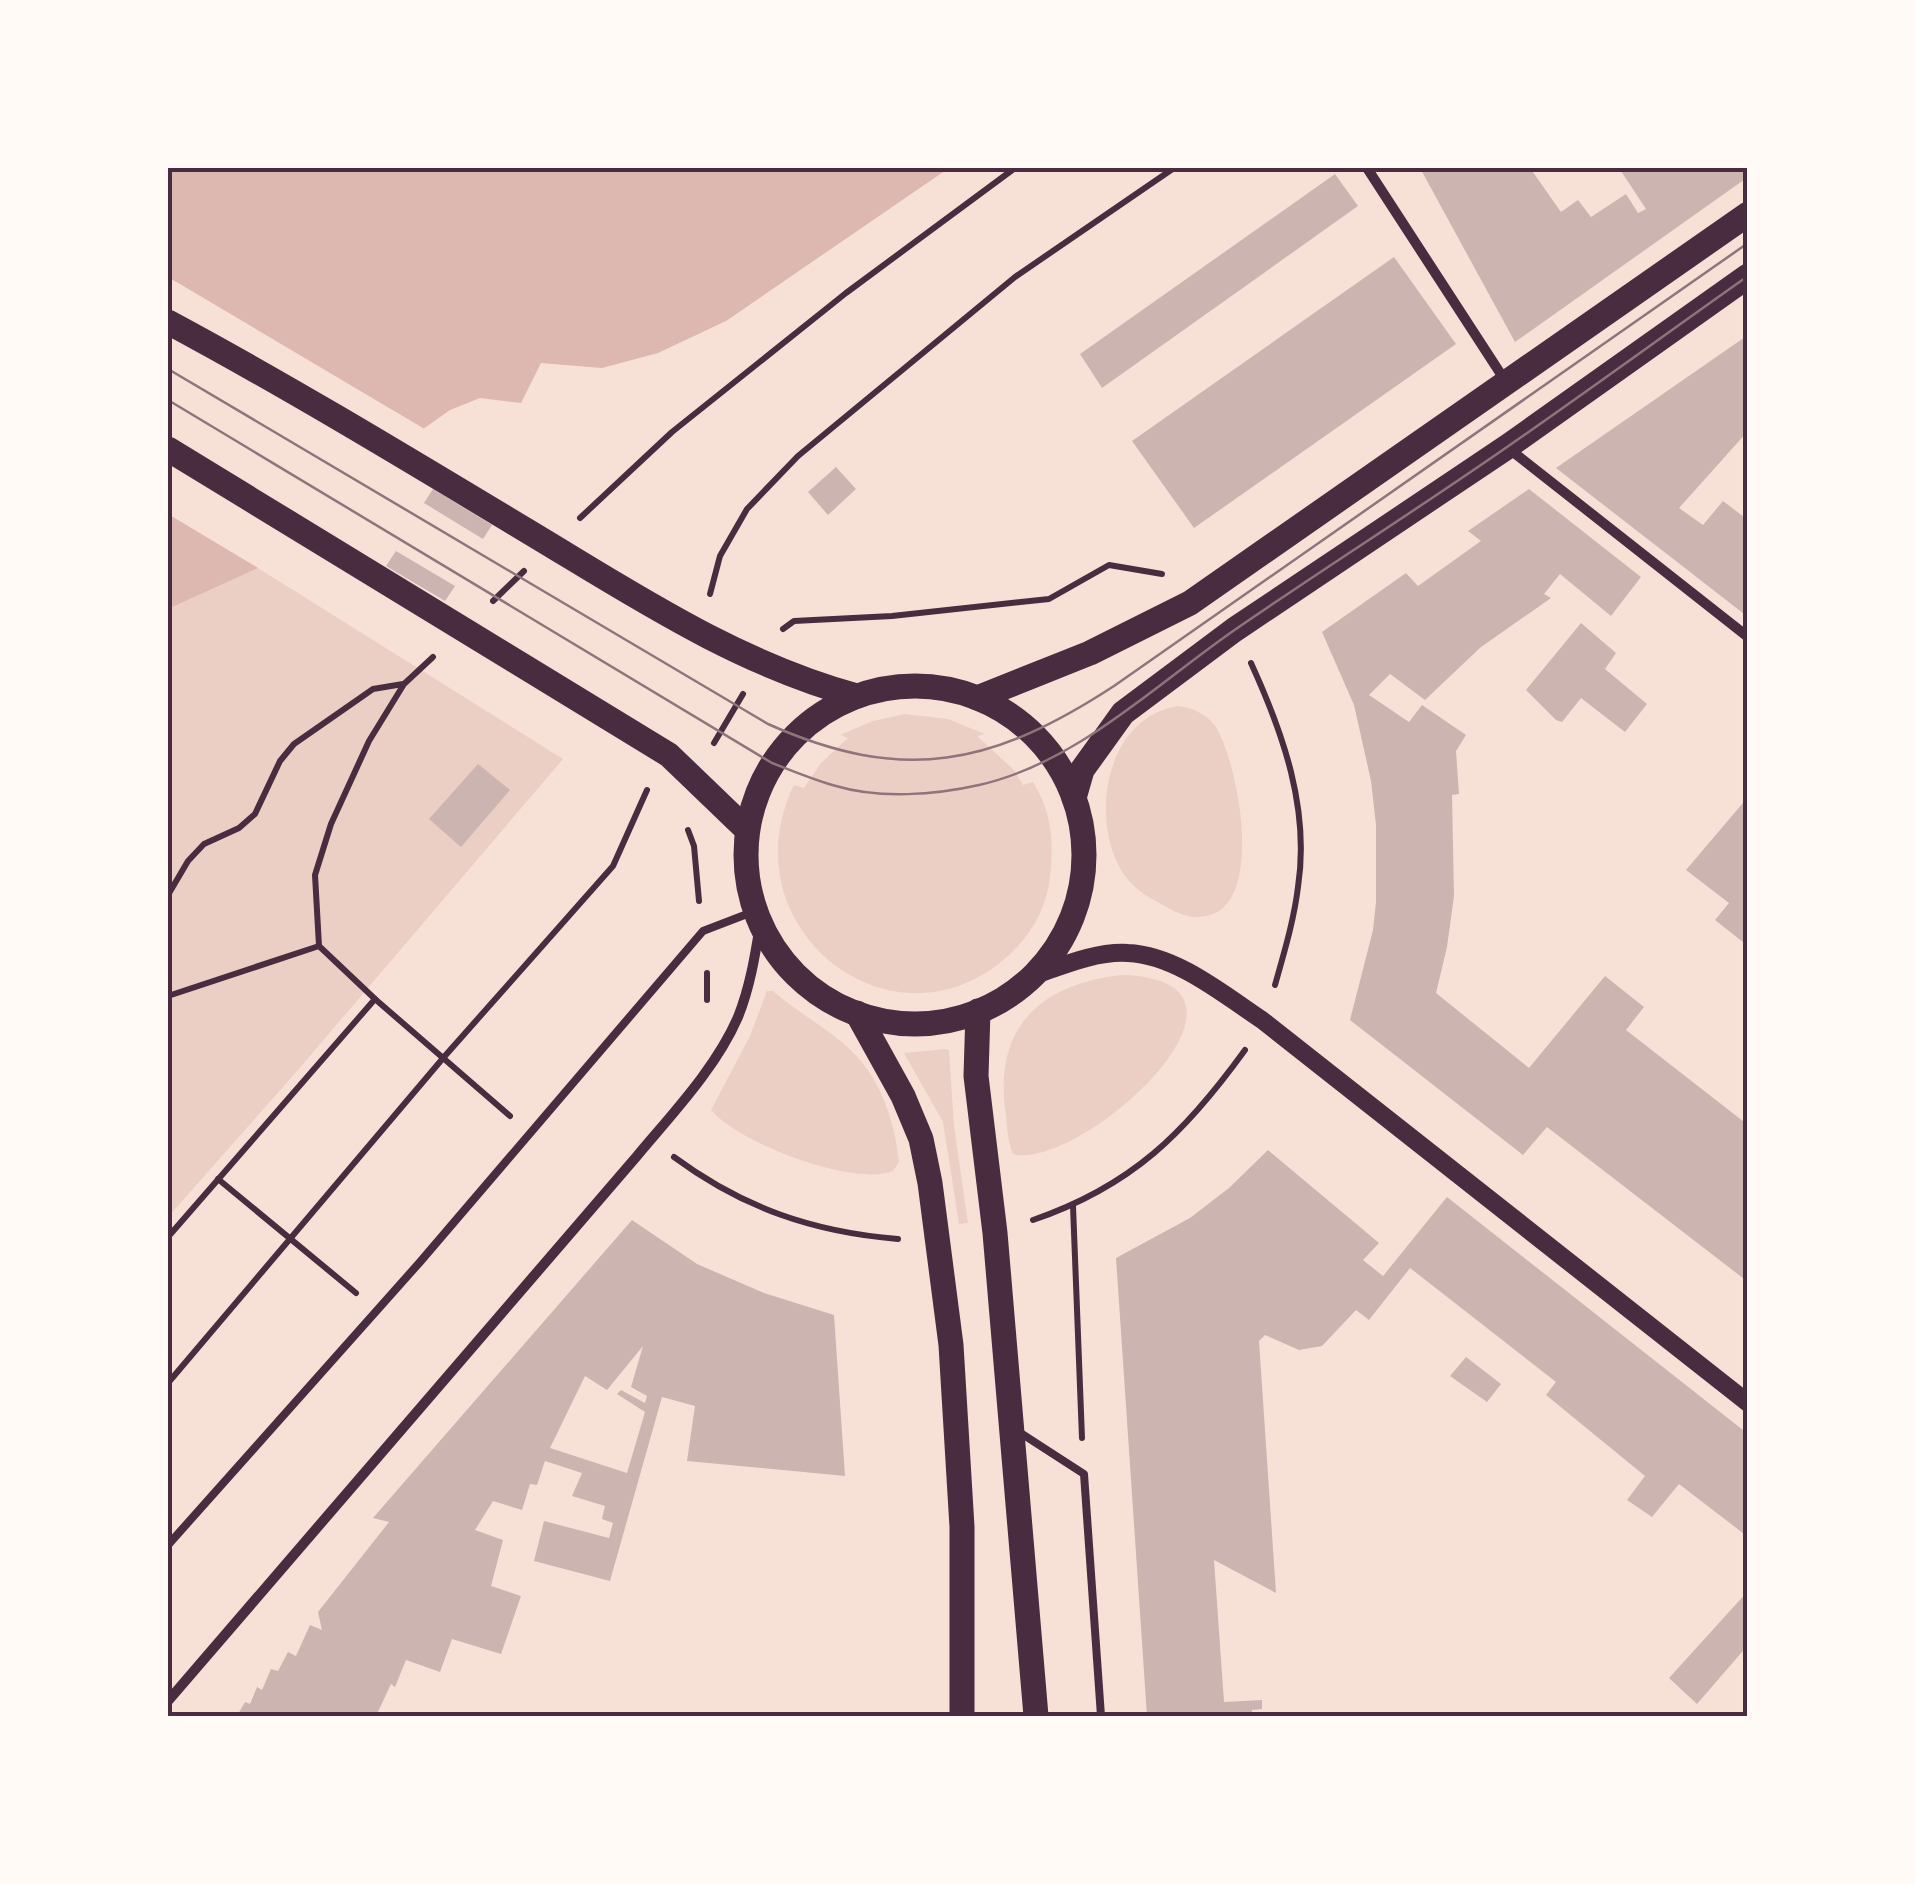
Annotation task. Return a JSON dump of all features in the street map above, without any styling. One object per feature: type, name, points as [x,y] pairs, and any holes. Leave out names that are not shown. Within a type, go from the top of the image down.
[{"type":"main road","points":[[977,698],[1090,653],[1190,603],[1748,214]]},
{"type":"main road","points":[[1074,798],[1082,770],[1123,713],[1234,630],[1507,447],[1748,276]]},
{"type":"main road","points":[[168,322],[301,394],[652,606],[761,663],[807,682],[857,696]]},
{"type":"main road","points":[[168,449],[669,756],[747,830]]},
{"type":"main road","points":[[897,686],[938,687],[977,698],[1008,714],[1032,734],[1052,756],[1074,798],[1082,834],[1083,870],[1077,901],[1054,952],[1035,975],[978,1011],[948,1021],[918,1024],[886,1022],[857,1013],[827,999],[800,979],[777,954],[758,918],[745,863],[747,830],[756,795],[772,763],[794,736],[820,714],[857,696],[897,686]]},
{"type":"main road","points":[[978,1011],[976,1076],[980,1129],[995,1233],[1036,1716]]},
{"type":"main road","points":[[857,1013],[904,1096],[920,1139],[930,1184],[951,1345],[962,1526],[962,1716]]},
{"type":"street","points":[[1368,168],[1506,382]]},
{"type":"street","points":[[1507,447],[1748,637]]},
{"type":"street","points":[[168,1701],[637,1156],[710,1064],[738,1016],[750,978],[758,918]]},
{"type":"street","points":[[1035,975],[1086,958],[1129,953],[1171,964],[1220,991],[1748,1403]]},
{"type":"lane","points":[[168,1545],[531,1134],[704,930],[758,918]]},
{"type":"lane","points":[[1012,1428],[1084,1474],[1101,1716]]},
{"type":"path","points":[[573,525],[672,432],[846,293],[1015,168]]},
{"type":"path","points":[[710,594],[720,556],[747,509],[798,456],[1014,276],[1174,168]]},
{"type":"path","points":[[489,604],[531,565]]},
{"type":"path","points":[[693,779],[776,634],[794,621],[892,616],[1049,599],[1109,565],[1176,576]]},
{"type":"path","points":[[446,644],[404,684],[369,741],[331,824],[315,875],[320,946],[531,1134]]},
{"type":"path","points":[[1248,657],[1285,745],[1296,796],[1299,886],[1278,976]]},
{"type":"path","points":[[168,895],[188,861],[204,844],[239,828],[255,814],[280,761],[294,744],[373,689],[404,684]]},
{"type":"path","points":[[168,1383],[444,1057],[614,866],[647,790]]},
{"type":"path","points":[[168,996],[320,946]]},
{"type":"path","points":[[168,1237],[375,999]]},
{"type":"path","points":[[1018,1225],[1073,1206],[1168,1145],[1208,1101],[1254,1038]]},
{"type":"path","points":[[665,1150],[687,1167],[769,1212],[812,1227],[910,1240]]},
{"type":"path","points":[[218,1179],[376,1310]]},
{"type":"path","points":[[1073,1206],[1084,1474]]},
{"type":"shaded area","points":[[168,168],[949,168],[726,321],[658,353],[602,368],[541,363],[521,403],[480,398],[450,410],[365,470],[258,568],[168,609]]},
{"type":"shaded area","points":[[258,568],[563,759],[168,1217],[168,609]]},
{"type":"shaded area","points":[[1178,706],[1199,712],[1216,727],[1233,773],[1242,838],[1233,895],[1218,912],[1194,917],[1153,900],[1127,879],[1111,846],[1106,821],[1111,771],[1121,748],[1135,728],[1154,714]]},
{"type":"shaded area","points":[[905,714],[948,719],[985,734],[977,736],[1014,770],[1023,785],[1033,782],[1048,816],[1052,851],[1045,899],[1031,930],[1016,948],[963,984],[916,993],[872,985],[832,963],[801,929],[782,886],[779,837],[794,785],[804,788],[821,763],[848,738],[840,735],[873,721]]},
{"type":"shaded area","points":[[1121,975],[1169,985],[1186,1007],[1180,1038],[1157,1073],[1122,1106],[1083,1134],[1044,1152],[1013,1154],[1004,1079],[1016,1032],[1047,999],[1068,988]]},
{"type":"shaded area","points":[[767,991],[773,991],[834,1036],[866,1068],[883,1097],[893,1129],[899,1162],[893,1171],[851,1173],[797,1159],[745,1136],[711,1110],[750,1036]]},
{"type":"shaded area","points":[[949,1050],[954,1126],[968,1223],[959,1224],[943,1122],[904,1053]]},
{"type":"pier","points":[[168,277],[428,431],[368,474],[263,571],[168,514]]},
{"type":"building","points":[[1420,168],[1530,168],[1561,212],[1578,200],[1591,217],[1626,194],[1638,213],[1646,209],[1619,168],[1748,168],[1748,177],[1515,342]]},
{"type":"building","points":[[1335,174],[1358,206],[1102,388],[1080,354]]},
{"type":"building","points":[[1394,257],[1456,344],[1194,528],[1132,441]]},
{"type":"building","points":[[1748,335],[1748,431],[1679,508],[1703,525],[1723,501],[1748,520],[1748,617],[1556,468]]},
{"type":"building","points":[[836,467],[856,489],[828,515],[808,492]]},
{"type":"building","points":[[433,489],[492,525],[483,539],[424,503]]},
{"type":"building","points":[[1529,489],[1641,577],[1611,616],[1560,574],[1544,594],[1551,598],[1481,647],[1425,700],[1390,674],[1369,695],[1409,722],[1422,705],[1466,735],[1456,751],[1459,794],[1452,795],[1454,896],[1436,993],[1529,1068],[1605,976],[1644,1007],[1626,1030],[1748,1125],[1748,1282],[1547,1127],[1523,1155],[1350,1020],[1373,930],[1376,825],[1371,781],[1354,705],[1322,632],[1406,573],[1418,586],[1481,541],[1468,531]]},
{"type":"building","points":[[396,551],[455,586],[445,601],[386,566]]},
{"type":"building","points":[[1581,623],[1616,653],[1605,669],[1647,704],[1625,732],[1581,698],[1562,722],[1556,720],[1526,690]]},
{"type":"building","points":[[478,764],[510,790],[461,847],[429,819]]},
{"type":"building","points":[[1748,797],[1748,946],[1715,920],[1729,903],[1686,870]]},
{"type":"building","points":[[1268,1150],[1379,1243],[1363,1260],[1383,1276],[1447,1197],[1748,1434],[1748,1537],[1679,1484],[1652,1517],[1627,1500],[1645,1476],[1546,1395],[1556,1382],[1410,1268],[1369,1320],[1356,1310],[1322,1346],[1299,1350],[1265,1335],[1259,1341],[1276,1593],[1214,1560],[1224,1702],[1262,1700],[1262,1709],[1252,1710],[1252,1716],[1147,1716],[1116,1258],[1190,1218],[1229,1188]]},
{"type":"building","points":[[632,1220],[697,1264],[764,1293],[834,1315],[845,1476],[687,1461],[695,1406],[662,1397],[610,1581],[534,1561],[544,1521],[609,1538],[613,1523],[602,1519],[605,1506],[572,1496],[582,1473],[545,1461],[537,1485],[530,1484],[522,1510],[493,1501],[475,1530],[503,1540],[491,1586],[521,1596],[501,1654],[452,1639],[440,1672],[406,1660],[395,1687],[391,1684],[376,1716],[237,1716],[245,1702],[250,1704],[257,1687],[262,1690],[271,1669],[278,1671],[288,1652],[296,1656],[310,1625],[322,1630],[318,1612],[389,1522],[373,1518]],"holes":[[[643,1346],[631,1387],[647,1396],[645,1403],[621,1390],[617,1394],[645,1412],[627,1473],[550,1448],[585,1376],[607,1390]]]},
{"type":"building","points":[[1466,1357],[1501,1384],[1487,1402],[1450,1376]]},
{"type":"building","points":[[1748,1591],[1748,1645],[1697,1704],[1669,1678]]},
{"type":"tram line","points":[[168,369],[768,724],[862,755],[905,760],[947,758],[1028,734],[1114,686],[1748,243]]},
{"type":"tram line","points":[[168,400],[772,763],[853,790],[926,793],[979,785],[1015,774],[1082,740],[1236,629],[1507,447],[1748,276]]}]
